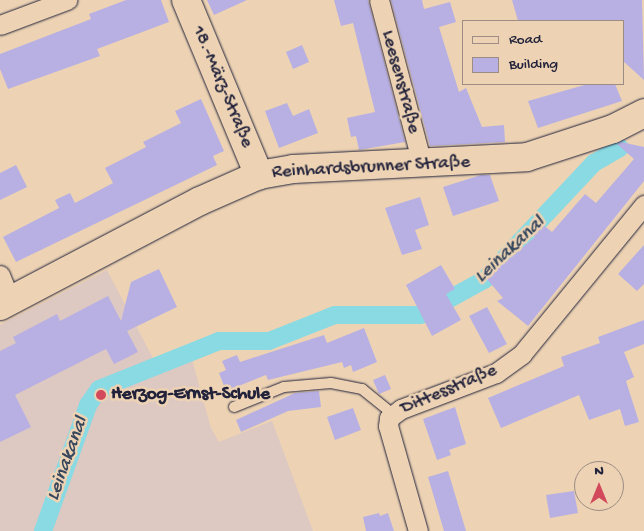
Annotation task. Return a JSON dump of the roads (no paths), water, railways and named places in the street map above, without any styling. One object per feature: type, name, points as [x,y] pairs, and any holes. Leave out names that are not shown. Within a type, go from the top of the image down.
[{"type":"street","points":[[0,25],[67,0]]},
{"type":"street","name":"18.-März-Straße","points":[[186,0],[259,175]]},
{"type":"street","name":"Leesenstraße","points":[[379,0],[422,164]]},
{"type":"street","name":"Reinhardsbrunner Straße","points":[[5,303],[200,201],[259,175],[293,168],[422,164],[527,157],[612,129],[644,113]]},
{"type":"street","name":"Dittesstraße","points":[[418,531],[388,426],[393,414],[496,372],[522,354],[644,205]]},
{"type":"street","points":[[0,276],[5,303]]},
{"type":"lane","points":[[234,408],[284,387],[331,383],[362,389],[393,414]]},
{"type":"waterway","name":"Leinakanal","points":[[43,531],[88,405],[99,389],[219,341],[269,341],[335,315],[420,315],[484,280],[594,163],[620,148]]},
{"type":"place","name":"Herzog-Ernst-Schule","points":[[101,395]]}]
